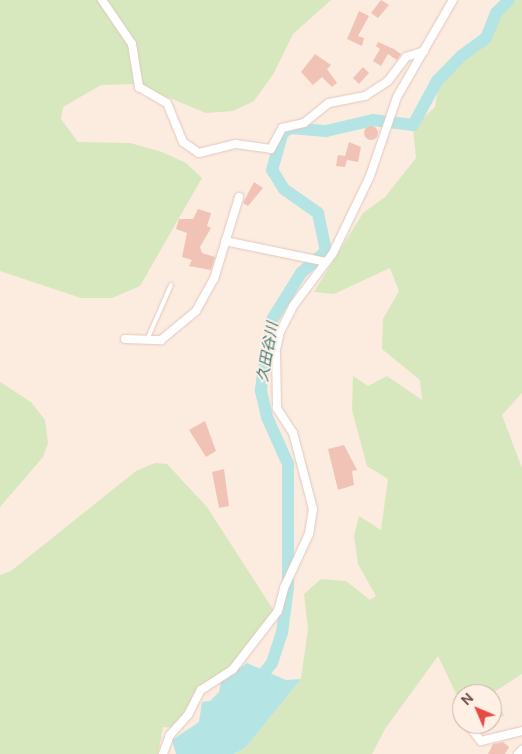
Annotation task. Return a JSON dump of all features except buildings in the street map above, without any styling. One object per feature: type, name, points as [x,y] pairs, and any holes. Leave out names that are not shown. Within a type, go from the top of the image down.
[{"type":"street","points":[[102,0],[132,44],[139,87],[167,103],[183,142],[199,153],[236,144],[271,149],[282,128],[304,123],[329,103],[364,96],[388,81],[406,57],[424,51]]},
{"type":"street","points":[[162,754],[170,735],[188,715],[201,690],[233,668],[278,611],[284,588],[309,534],[312,509],[292,433],[277,408],[276,349],[293,306],[358,205],[388,119],[453,0]]},
{"type":"street","points":[[125,339],[146,342],[171,335],[196,311],[214,279],[239,197]]},
{"type":"street","points":[[225,241],[323,261]]},
{"type":"street","points":[[476,734],[481,741],[522,731]]},
{"type":"street","points":[[518,754],[522,750]]},
{"type":"lane","points":[[146,342],[171,285]]},
{"type":"green space","points":[[0,0],[331,0],[293,34],[274,73],[254,101],[233,111],[206,113],[136,84],[101,85],[63,107],[61,119],[78,142],[130,143],[162,152],[186,163],[202,178],[140,286],[112,298],[81,298],[0,271]]},
{"type":"green space","points":[[506,0],[522,0],[522,393],[502,415],[522,468],[522,674],[502,687],[502,684],[452,685],[438,656],[385,729],[372,754],[234,754],[246,747],[301,679],[308,629],[304,594],[321,579],[346,581],[370,600],[376,596],[358,564],[354,536],[359,516],[381,530],[388,479],[367,466],[352,410],[353,376],[368,386],[387,376],[422,400],[420,380],[382,349],[383,319],[399,291],[390,268],[334,294],[314,292],[363,213],[385,197],[416,158],[413,127],[435,107],[439,84],[453,66],[485,43],[500,5]]},
{"type":"green space","points":[[0,382],[31,402],[45,420],[48,443],[43,457],[0,507]]},
{"type":"green space","points":[[155,463],[167,464],[207,507],[274,611],[234,665],[199,686],[175,728],[163,727],[158,754],[0,754],[0,575],[11,571],[136,471]]},
{"type":"water","points":[[247,663],[286,680],[301,679],[246,747],[234,754],[176,754],[172,740],[199,722],[202,702],[210,701],[219,692],[221,682]]},
{"type":"waterway","name":"久田谷川","points":[[255,684],[272,663],[282,633],[288,587],[288,464],[267,417],[261,390],[264,367],[271,353],[270,323],[301,273],[326,251],[318,213],[284,189],[272,170],[282,134],[290,128],[326,131],[373,120],[413,125],[437,81],[461,56],[486,38],[496,13],[509,0]]}]
